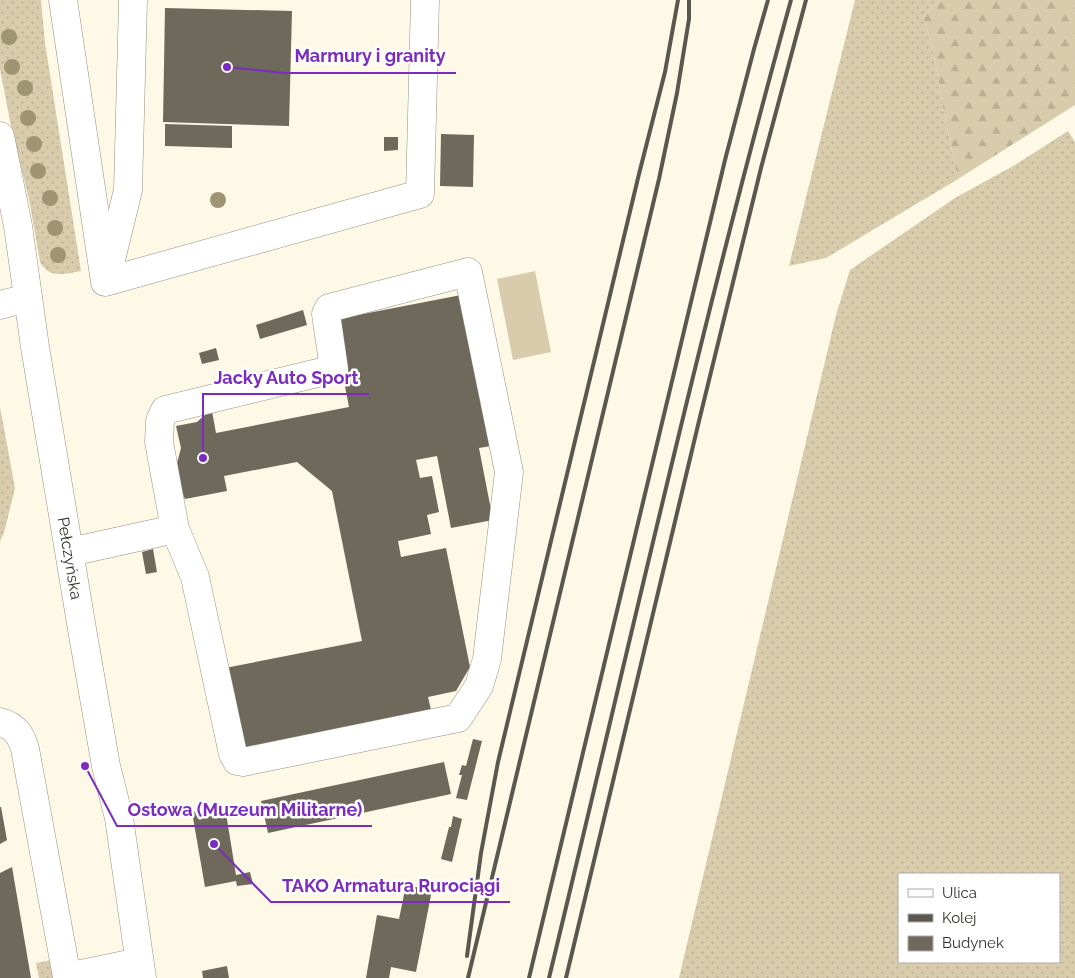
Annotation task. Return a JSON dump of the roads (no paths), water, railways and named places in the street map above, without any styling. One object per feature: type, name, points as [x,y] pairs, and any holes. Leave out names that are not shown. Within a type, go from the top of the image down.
[{"type":"main road","points":[[63,0],[105,282]]},
{"type":"main road","points":[[105,282],[128,190],[133,0]]},
{"type":"main road","points":[[105,282],[420,194],[425,0]]},
{"type":"main road","name":"Pełczyńska","points":[[0,136],[14,202],[45,412],[106,766],[119,818],[140,970]]},
{"type":"main road","points":[[468,272],[509,472],[487,659],[479,686],[458,718],[243,762],[237,761],[233,754],[195,578],[176,530],[159,442],[160,421],[166,410],[334,368],[326,314],[329,308],[468,272]]},
{"type":"main road","points":[[0,305],[28,298]]},
{"type":"main road","points":[[70,552],[176,530]]},
{"type":"main road","points":[[0,722],[8,724],[16,730],[24,744],[67,978],[140,970]]},
{"type":"railway","points":[[467,956],[481,853],[498,762],[665,72],[678,0]]},
{"type":"railway","points":[[468,978],[659,179],[677,93],[689,19],[689,0]]},
{"type":"railway","points":[[529,978],[725,160],[768,0]]},
{"type":"railway","points":[[549,978],[726,244],[791,0]]},
{"type":"railway","points":[[566,978],[761,168],[806,0]]},
{"type":"place","name":"Marmury i granity","points":[[227,67]]},
{"type":"place","name":"Jacky Auto Sport","points":[[203,458]]},
{"type":"place","name":"Ostowa (Muzeum Militarne)","points":[[85,766]]},
{"type":"place","name":"TAKO Armatura Rurociągi","points":[[214,844]]}]
